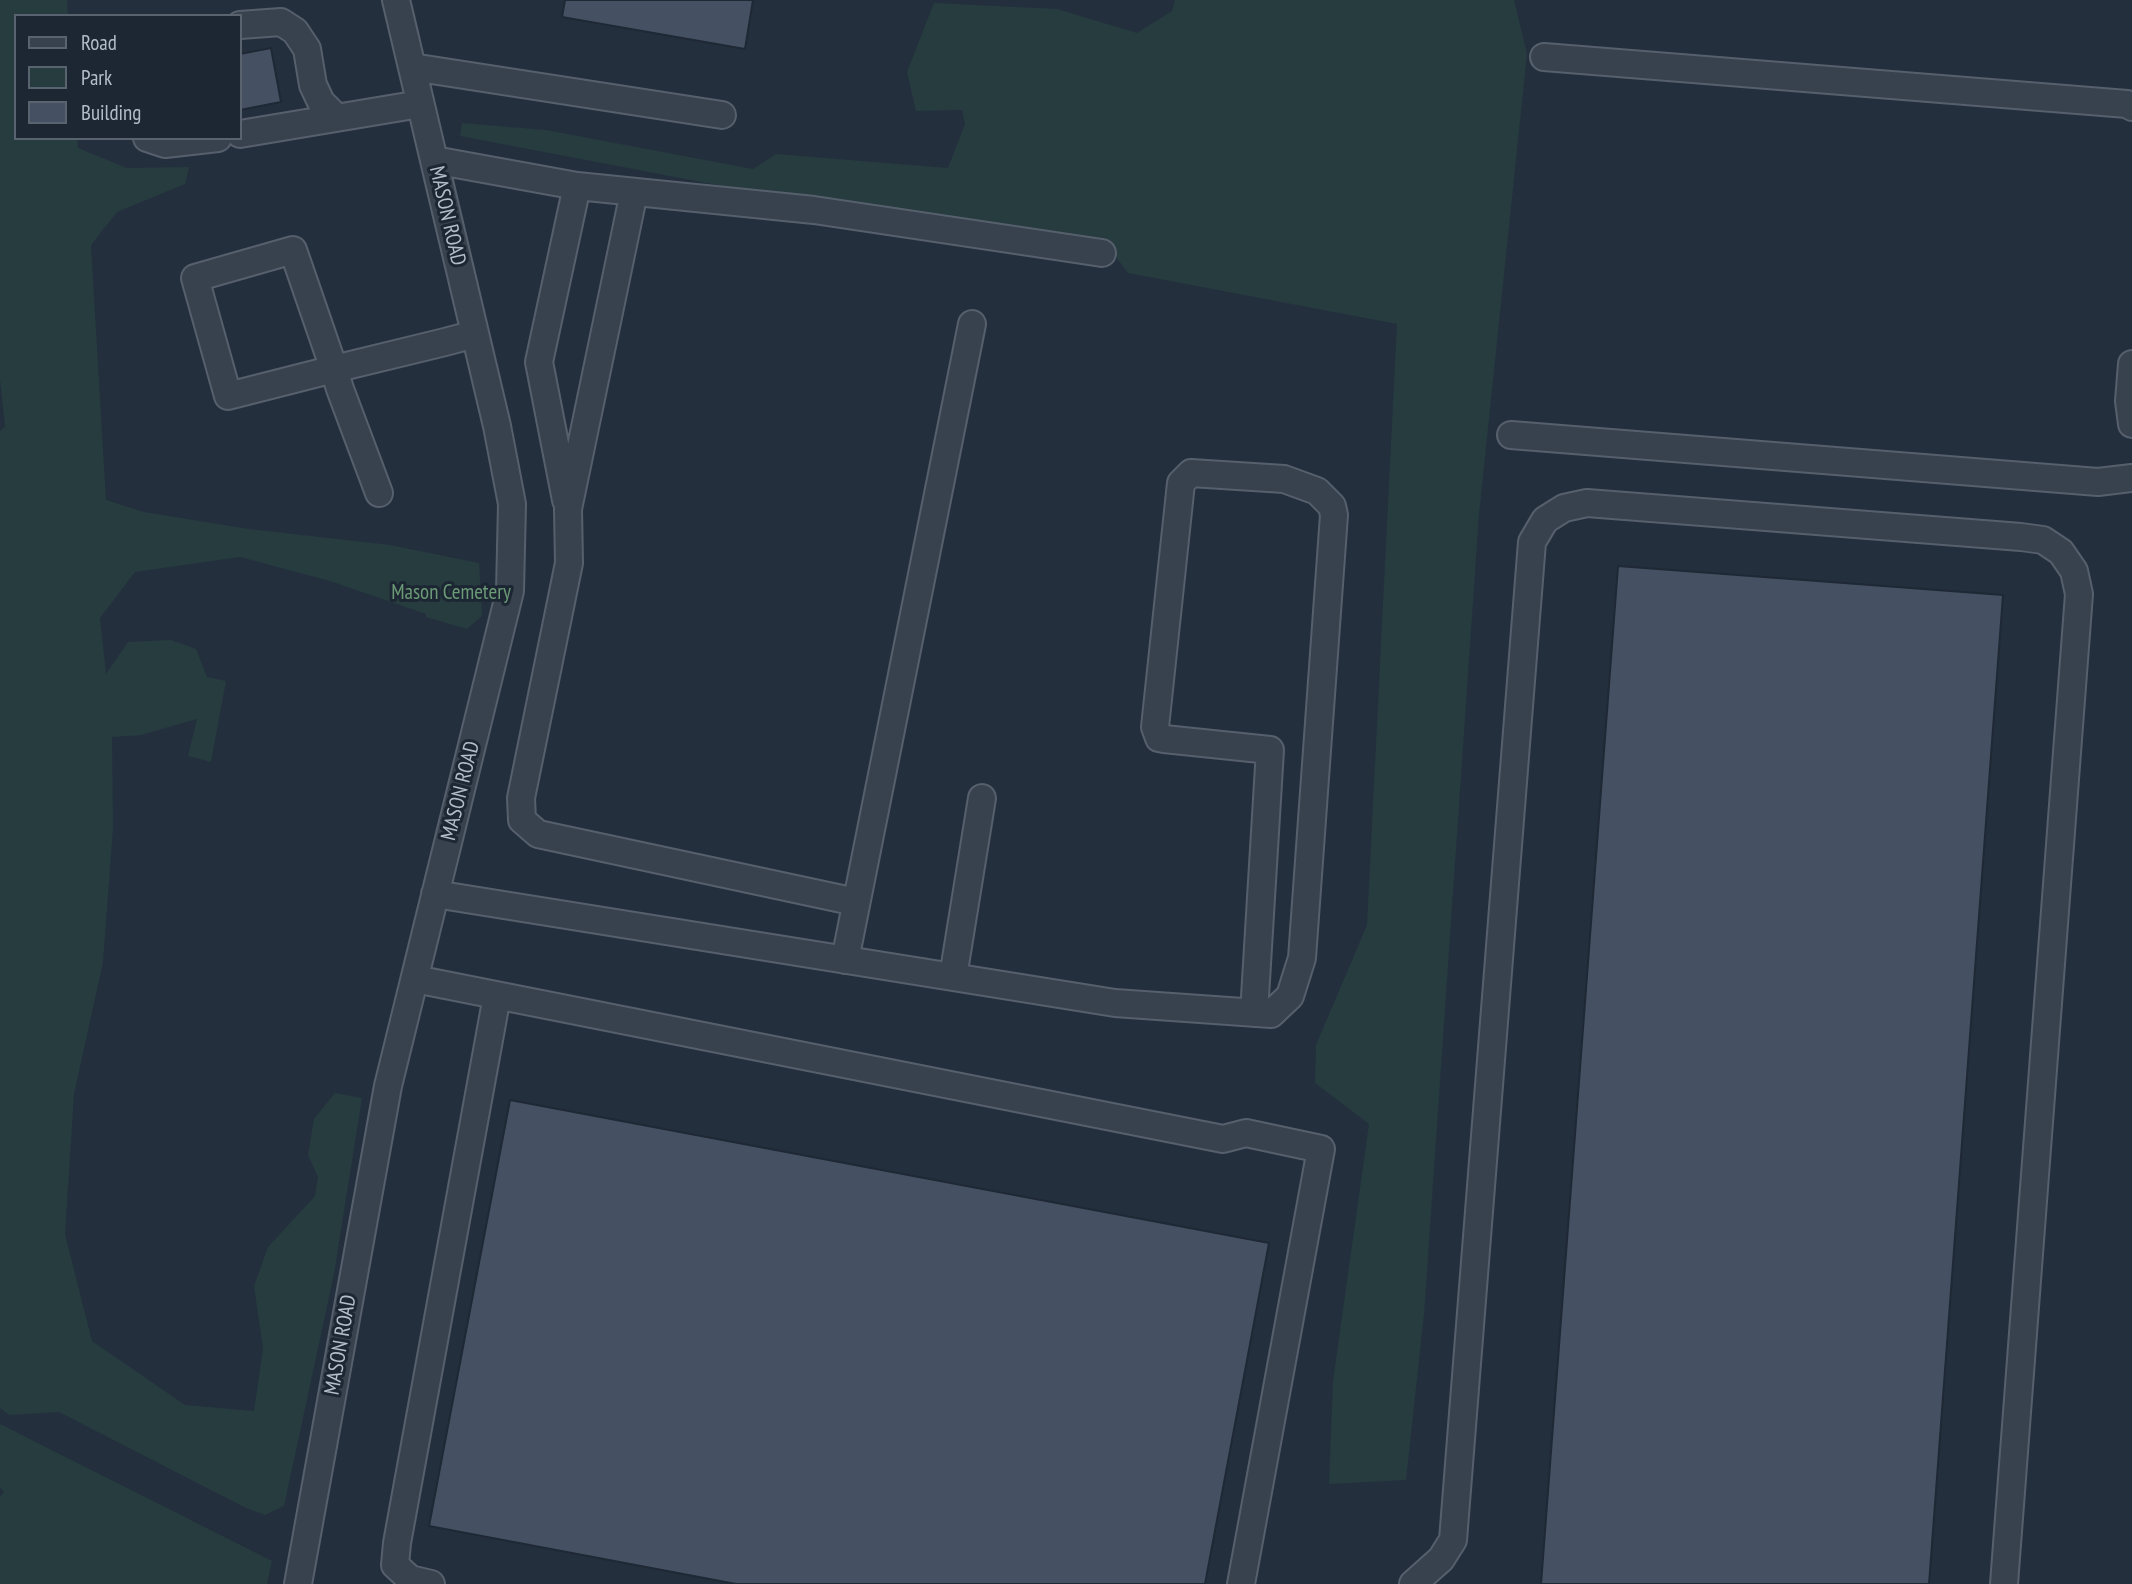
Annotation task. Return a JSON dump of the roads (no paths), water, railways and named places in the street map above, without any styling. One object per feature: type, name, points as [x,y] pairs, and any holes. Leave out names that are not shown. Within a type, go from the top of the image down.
[{"type":"street","name":"MASON ROAD","points":[[298,1584],[388,1086],[510,591],[512,504],[498,426],[396,0]]},
{"type":"street","points":[[242,25],[281,22],[295,31],[307,49],[313,85],[321,102],[336,117]]},
{"type":"street","points":[[1544,57],[2127,104],[2132,107]]},
{"type":"street","points":[[412,67],[722,115]]},
{"type":"street","points":[[242,134],[420,104]]},
{"type":"street","points":[[153,140],[165,144],[200,140]]},
{"type":"street","points":[[434,160],[577,186],[814,210],[1102,253]]},
{"type":"street","points":[[577,186],[540,362],[568,509],[569,563],[521,798],[522,820],[538,834],[856,902]]},
{"type":"street","points":[[568,509],[634,192]]},
{"type":"street","points":[[379,493],[334,369],[293,250],[195,278],[228,396],[334,369],[475,334]]},
{"type":"street","points":[[845,960],[972,324]]},
{"type":"street","points":[[2132,364],[2129,401],[2132,424]]},
{"type":"street","points":[[1511,435],[2098,482],[2132,478]]},
{"type":"street","points":[[435,894],[1115,1003],[1254,1013],[1271,1014],[1290,996],[1302,958],[1334,515],[1327,500],[1302,483],[1284,479],[1191,473],[1181,482],[1155,727],[1159,738],[1270,750],[1254,1013]]},
{"type":"street","points":[[1413,1584],[1441,1559],[1453,1540],[1532,542],[1545,520],[1564,508],[1587,503],[2043,540],[2061,552],[2074,572],[2079,594],[2004,1584]]},
{"type":"street","points":[[953,977],[982,798]]},
{"type":"street","points":[[415,979],[1223,1139],[1246,1133],[1321,1149],[1241,1584]]},
{"type":"street","points":[[431,1584],[410,1579],[395,1565],[397,1543],[498,996]]},
{"type":"park label","name":"Mason Cemetery","points":[[451,593]]}]
